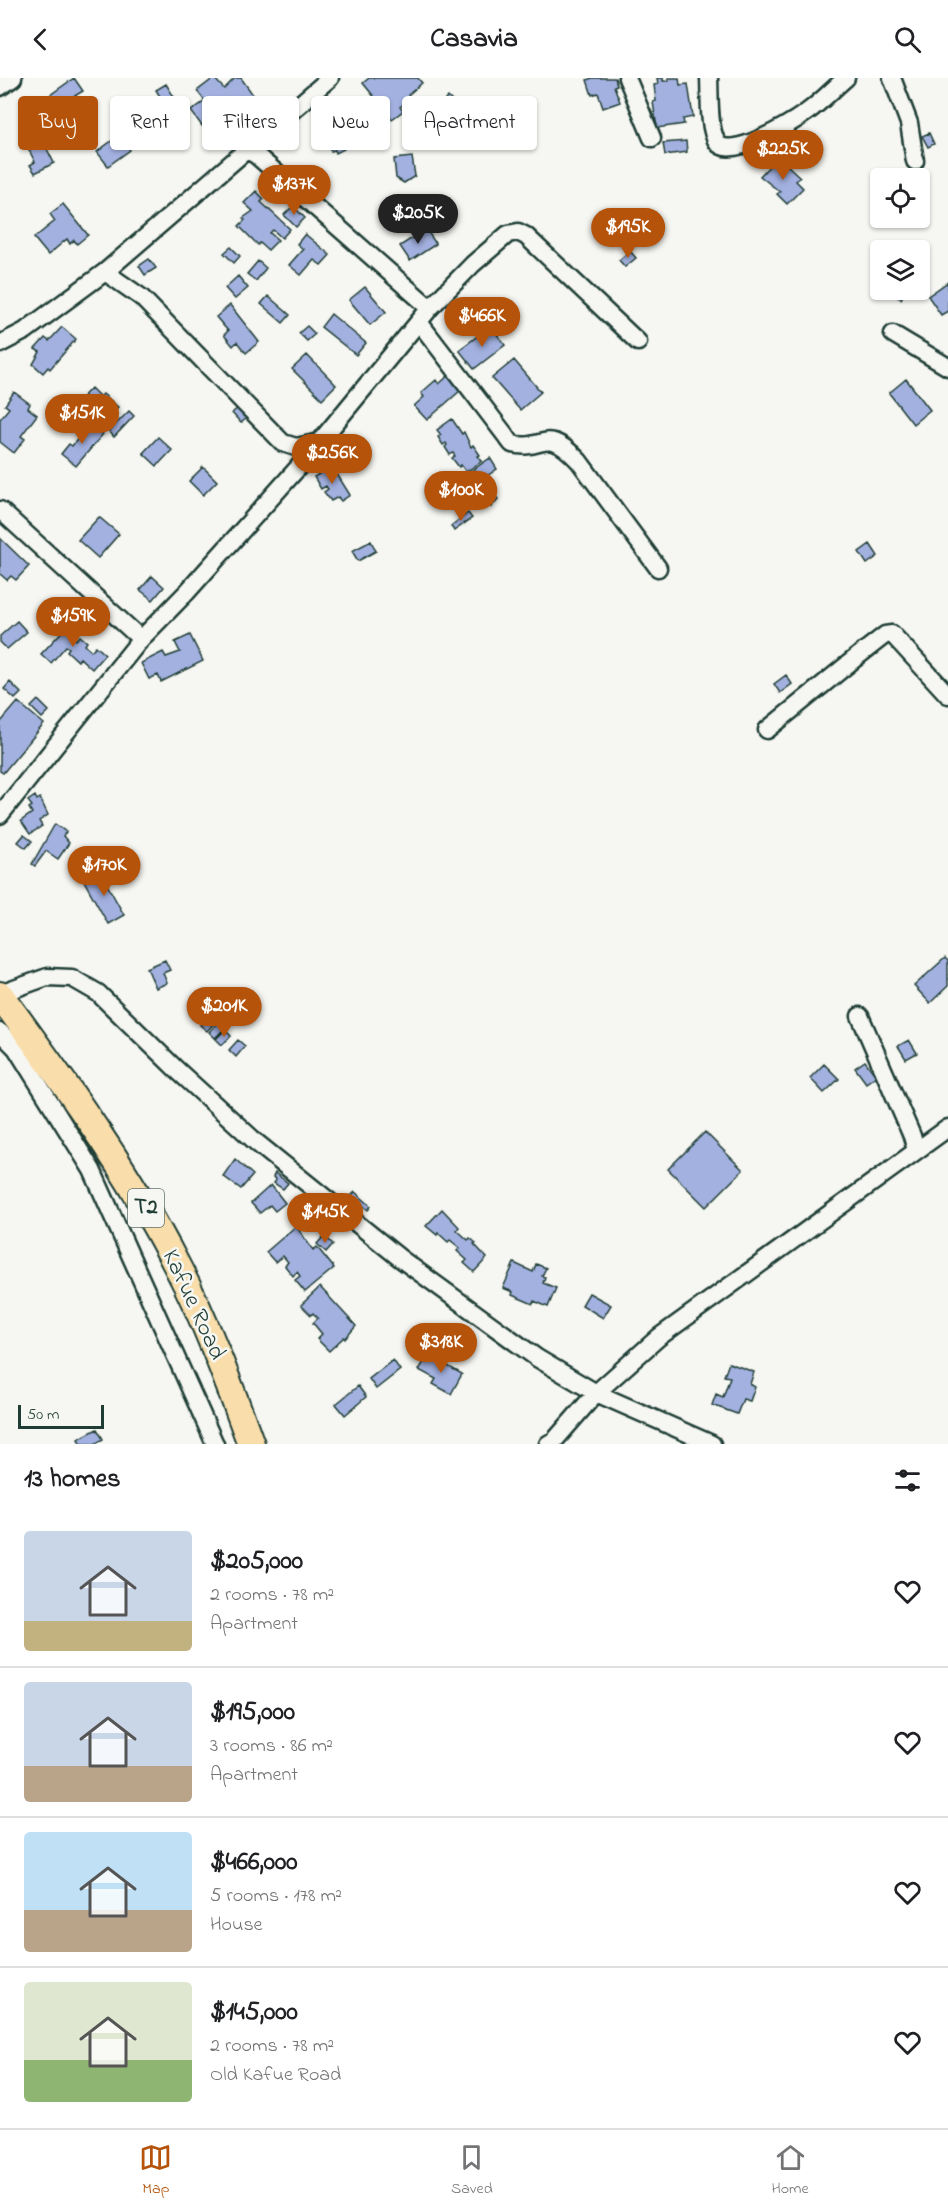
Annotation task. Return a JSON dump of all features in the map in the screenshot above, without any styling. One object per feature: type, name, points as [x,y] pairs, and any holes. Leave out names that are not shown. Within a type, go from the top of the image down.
[{"type":"highway","name":"Kafue Road","points":[[0,994],[105,1142],[143,1204],[178,1268],[225,1374],[250,1444]]},
{"type":"street","points":[[0,87],[13,78]]},
{"type":"street","points":[[299,105],[330,78]]},
{"type":"street","points":[[627,78],[652,138]]},
{"type":"street","points":[[709,78],[712,131],[722,148],[731,149],[762,137],[807,112],[846,78]]},
{"type":"street","points":[[892,78],[909,123],[915,161]]},
{"type":"street","points":[[0,344],[25,331],[105,272],[247,150],[256,155],[430,308]]},
{"type":"street","points":[[0,815],[141,639],[208,568],[320,442],[430,308],[473,264],[508,234],[518,232],[526,236],[573,278],[638,342]]},
{"type":"street","points":[[105,272],[141,297],[283,443],[296,447],[320,442]]},
{"type":"street","points":[[419,322],[512,444],[520,446],[545,440],[564,444],[579,460],[658,568]]},
{"type":"street","points":[[893,334],[948,367]]},
{"type":"street","points":[[283,443],[285,481]]},
{"type":"street","points":[[0,510],[141,639]]},
{"type":"street","points":[[768,730],[885,635],[891,634],[948,695]]},
{"type":"street","points":[[0,994],[47,977],[72,978],[98,993],[257,1143],[365,1230],[537,1358],[596,1393],[712,1444]]},
{"type":"street","points":[[860,1016],[916,1150]]},
{"type":"street","points":[[0,1032],[16,1048],[92,1170],[214,1444]]},
{"type":"street","points":[[548,1444],[555,1440],[596,1393],[658,1337],[948,1128]]},
{"type":"building","points":[[74,78],[83,91],[75,96],[49,96]]},
{"type":"building","points":[[214,78],[224,89],[235,78],[241,78],[254,96],[202,97],[197,91]]},
{"type":"building","points":[[369,78],[418,78],[422,83],[409,96],[402,96],[400,107],[402,112],[392,119],[390,96],[373,96],[363,83]]},
{"type":"building","points":[[615,78],[617,85],[614,86],[620,102],[603,108],[598,93],[592,95],[587,80]]},
{"type":"building","points":[[657,78],[669,81],[668,78],[679,78],[680,85],[688,84],[693,117],[683,119],[684,124],[657,128],[653,102],[656,101],[654,85],[658,84]]},
{"type":"building","points":[[166,84],[173,96],[160,96],[156,90]]},
{"type":"building","points":[[202,103],[202,126],[191,111]]},
{"type":"building","points":[[929,133],[934,144],[928,147],[922,136]]},
{"type":"building","points":[[686,141],[687,152],[665,155],[663,143]]},
{"type":"building","points":[[110,142],[110,150],[130,150],[108,166],[97,152]]},
{"type":"building","points":[[29,150],[48,150],[54,163],[35,173],[30,165],[35,162]]},
{"type":"building","points":[[412,157],[415,176],[404,183],[396,178],[394,159]]},
{"type":"building","points":[[774,161],[783,170],[787,165],[800,177],[796,181],[803,188],[787,204],[777,194],[780,192],[760,176]]},
{"type":"building","points":[[256,191],[264,199],[261,202],[290,229],[282,238],[273,230],[270,233],[278,240],[268,250],[260,243],[258,245],[239,226],[245,220],[243,218],[253,211],[244,203]]},
{"type":"building","points":[[63,204],[88,235],[77,244],[74,240],[70,244],[67,239],[48,255],[34,238],[55,221],[50,214]]},
{"type":"building","points":[[293,206],[305,218],[296,227],[284,215]]},
{"type":"building","points":[[426,229],[436,244],[410,261],[400,246]]},
{"type":"building","points":[[305,234],[330,255],[321,265],[314,260],[301,275],[289,265],[303,249],[297,244]]},
{"type":"building","points":[[231,247],[240,256],[234,263],[224,253]]},
{"type":"building","points":[[630,251],[636,258],[625,267],[619,260]]},
{"type":"building","points":[[149,259],[156,268],[145,275],[139,266]]},
{"type":"building","points":[[258,261],[266,268],[256,281],[247,274]]},
{"type":"building","points":[[238,276],[248,288],[235,299],[225,288]]},
{"type":"building","points":[[948,282],[948,311],[941,315],[930,299],[930,295]]},
{"type":"building","points":[[365,287],[386,312],[370,325],[349,300]]},
{"type":"building","points":[[268,296],[290,315],[283,323],[261,304]]},
{"type":"building","points":[[230,305],[259,342],[246,353],[237,342],[233,346],[224,335],[228,331],[216,317]]},
{"type":"building","points":[[331,314],[366,343],[356,355],[321,327]]},
{"type":"building","points":[[307,326],[315,334],[307,341],[299,333]]},
{"type":"building","points":[[491,326],[505,345],[474,369],[459,350]]},
{"type":"building","points":[[62,327],[76,339],[50,369],[48,367],[43,373],[33,364],[40,352],[35,349],[45,338],[49,341]]},
{"type":"building","points":[[307,355],[336,385],[322,399],[292,369]]},
{"type":"building","points":[[514,360],[541,392],[520,410],[492,378]]},
{"type":"building","points":[[448,376],[461,390],[427,420],[414,406],[424,397],[421,393],[436,380],[439,384]]},
{"type":"building","points":[[906,379],[930,410],[913,424],[889,393]]},
{"type":"building","points":[[91,388],[100,397],[103,394],[118,407],[101,425],[77,403]]},
{"type":"building","points":[[14,392],[30,404],[28,408],[37,415],[21,436],[25,439],[14,453],[0,442],[0,419],[9,408],[5,405]]},
{"type":"building","points":[[239,407],[248,417],[241,423],[232,413]]},
{"type":"building","points":[[129,411],[134,416],[114,437],[109,431]]},
{"type":"building","points":[[452,419],[462,434],[464,432],[471,447],[473,445],[482,461],[466,472],[452,458],[455,456],[453,453],[450,455],[445,447],[446,443],[443,445],[438,437],[441,435],[437,430]]},
{"type":"building","points":[[90,424],[103,434],[76,466],[61,454],[69,444],[72,446]]},
{"type":"building","points":[[158,437],[172,450],[157,466],[143,453]]},
{"type":"building","points":[[490,458],[497,469],[474,485],[467,474]]},
{"type":"building","points":[[332,466],[350,495],[341,501],[338,497],[331,501],[324,492],[328,489],[326,486],[321,489],[314,477]]},
{"type":"building","points":[[203,467],[217,481],[203,495],[189,481]]},
{"type":"building","points":[[490,491],[498,499],[491,507],[483,498]]},
{"type":"building","points":[[468,513],[472,518],[454,531],[451,526]]},
{"type":"building","points":[[99,517],[119,534],[98,558],[78,540]]},
{"type":"building","points":[[0,538],[29,566],[16,580],[11,576],[7,580],[0,574]]},
{"type":"building","points":[[371,541],[376,551],[358,561],[352,551]]},
{"type":"building","points":[[870,544],[878,556],[867,564],[859,552]]},
{"type":"building","points":[[152,576],[164,587],[153,600],[140,590]]},
{"type":"building","points":[[17,621],[27,632],[7,649],[0,642],[0,636]]},
{"type":"building","points":[[70,623],[79,631],[73,637],[76,640],[80,636],[87,642],[85,645],[91,651],[96,646],[105,654],[92,669],[80,658],[78,661],[67,651],[69,648],[66,646],[51,663],[41,654]]},
{"type":"building","points":[[190,635],[203,661],[161,682],[158,675],[149,679],[141,663],[163,652],[166,657],[180,652],[175,642]]},
{"type":"building","points":[[786,675],[792,684],[780,693],[774,684]]},
{"type":"building","points":[[10,682],[21,693],[15,699],[4,689]]},
{"type":"building","points":[[38,700],[49,711],[42,718],[31,707]]},
{"type":"building","points":[[18,702],[44,724],[3,773],[0,771],[0,723]]},
{"type":"building","points":[[35,796],[37,800],[40,798],[48,815],[39,821],[42,826],[30,834],[21,821],[32,813],[29,808],[32,806],[28,801]]},
{"type":"building","points":[[55,824],[66,832],[63,836],[69,843],[58,859],[46,851],[35,866],[32,864]]},
{"type":"building","points":[[24,835],[32,841],[26,848],[18,842]]},
{"type":"building","points":[[99,870],[124,915],[108,924],[83,879]]},
{"type":"building","points":[[945,958],[948,961],[948,986],[930,1003],[914,986]]},
{"type":"building","points":[[165,960],[170,970],[163,973],[167,983],[156,988],[147,968]]},
{"type":"building","points":[[221,1003],[228,1010],[219,1020],[212,1013]]},
{"type":"building","points":[[210,1015],[216,1021],[207,1031],[200,1025]]},
{"type":"building","points":[[218,1023],[224,1029],[215,1038],[209,1032]]},
{"type":"building","points":[[225,1030],[231,1036],[222,1045],[216,1039]]},
{"type":"building","points":[[238,1040],[245,1046],[236,1057],[229,1050]]},
{"type":"building","points":[[909,1040],[917,1053],[906,1059],[898,1046]]},
{"type":"building","points":[[865,1061],[876,1076],[866,1083],[855,1068]]},
{"type":"building","points":[[824,1064],[839,1079],[824,1093],[810,1078]]},
{"type":"building","points":[[705,1132],[743,1170],[706,1207],[668,1169]]},
{"type":"building","points":[[235,1159],[253,1175],[241,1189],[223,1176]]},
{"type":"building","points":[[275,1173],[288,1183],[283,1189],[274,1183]]},
{"type":"building","points":[[271,1185],[285,1203],[275,1211],[270,1205],[260,1213],[251,1203]]},
{"type":"building","points":[[355,1192],[371,1206],[368,1210],[351,1196]]},
{"type":"building","points":[[442,1209],[459,1227],[457,1230],[468,1240],[470,1238],[476,1243],[474,1244],[487,1258],[474,1272],[464,1263],[467,1260],[457,1251],[460,1248],[426,1226]]},
{"type":"building","points":[[296,1226],[313,1250],[317,1247],[334,1268],[305,1292],[295,1280],[300,1276],[297,1272],[293,1276],[285,1266],[288,1262],[283,1256],[275,1262],[266,1252]]},
{"type":"building","points":[[324,1236],[333,1244],[326,1252],[317,1244]]},
{"type":"building","points":[[514,1263],[533,1272],[536,1264],[546,1268],[542,1276],[545,1277],[543,1283],[556,1288],[548,1307],[534,1301],[533,1304],[512,1295],[513,1292],[503,1288]]},
{"type":"building","points":[[320,1287],[356,1326],[345,1339],[344,1337],[329,1351],[317,1339],[322,1334],[313,1323],[318,1318],[313,1313],[311,1315],[301,1305]]},
{"type":"building","points":[[589,1293],[611,1305],[603,1318],[582,1305]]},
{"type":"building","points":[[428,1355],[462,1374],[451,1394],[433,1384],[436,1379],[419,1370]]},
{"type":"building","points":[[393,1360],[400,1370],[376,1389],[369,1379]]},
{"type":"building","points":[[729,1363],[754,1372],[750,1384],[755,1387],[750,1401],[743,1399],[737,1414],[712,1405],[716,1394],[723,1397],[730,1377],[724,1376]]},
{"type":"building","points":[[358,1386],[366,1397],[345,1415],[336,1404]]},
{"type":"building","points":[[97,1429],[103,1439],[95,1444],[81,1444],[78,1439]]}]
